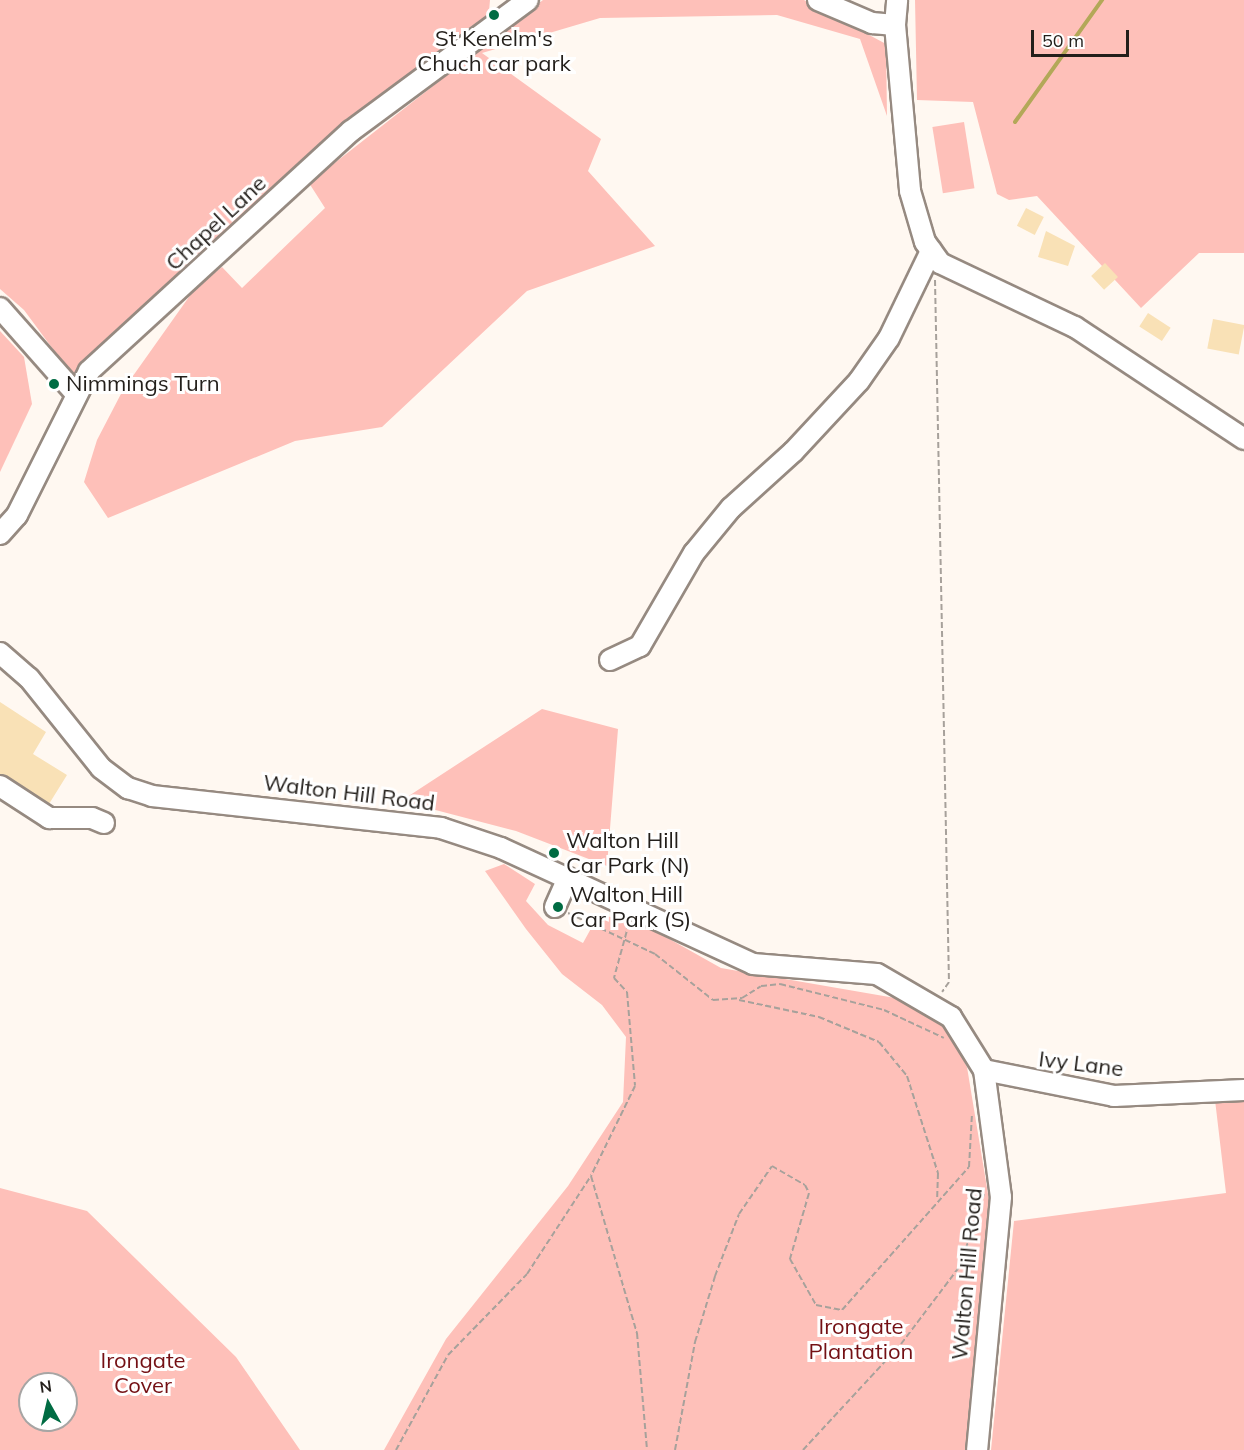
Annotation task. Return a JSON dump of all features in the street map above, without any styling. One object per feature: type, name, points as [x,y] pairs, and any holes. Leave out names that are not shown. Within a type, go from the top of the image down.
[{"type":"street","name":"Chapel Lane","points":[[0,534],[17,515],[89,371],[351,130],[528,0]]},
{"type":"street","points":[[818,0],[895,34]]},
{"type":"street","points":[[897,0],[895,34],[910,191],[935,257],[1075,327],[1244,439]]},
{"type":"street","points":[[610,660],[640,646],[694,553],[859,381],[889,338],[935,257]]},
{"type":"street","points":[[0,308],[76,394]]},
{"type":"street","name":"Walton Hill Road","points":[[0,653],[29,678],[101,768],[128,788],[152,796],[441,828],[568,878],[753,964],[877,974],[933,1004],[965,1033],[984,1070],[1001,1197],[977,1450]]},
{"type":"street","points":[[0,786],[49,818],[92,818],[104,823]]},
{"type":"street","points":[[555,907],[568,878]]},
{"type":"street","name":"Ivy Lane","points":[[984,1070],[1113,1096],[1244,1090]]},
{"type":"path","points":[[933,1004],[949,982],[935,257]]},
{"type":"path","points":[[555,907],[655,954],[713,1000],[735,999],[819,1017],[879,1042],[907,1076],[918,1105],[938,1173],[937,1198]]},
{"type":"path","points":[[396,1450],[448,1355],[527,1274],[591,1176],[635,1086],[627,992],[614,978],[622,938]]},
{"type":"path","points":[[735,999],[761,986],[805,989],[884,1010],[939,1032],[951,1046]]},
{"type":"path","points":[[675,1450],[695,1342],[715,1276],[739,1214],[774,1164],[808,1193],[790,1260],[816,1305],[842,1310],[937,1198],[969,1167],[972,1105]]},
{"type":"path","points":[[591,1176],[637,1333],[647,1450]]},
{"type":"path","points":[[803,1450],[902,1344],[960,1266],[985,1185]]},
{"type":"green space","points":[[0,0],[490,0],[488,23],[75,379],[24,310],[0,289]]},
{"type":"green space","points":[[543,0],[804,0],[886,44],[887,116],[860,39],[777,15],[600,18],[482,53],[601,139],[588,171],[655,246],[527,291],[382,427],[295,441],[108,518],[84,482],[97,440],[123,390],[196,287],[222,267],[242,288],[325,208],[309,183]]},
{"type":"green space","points":[[915,0],[1244,0],[1244,253],[1199,253],[1141,308],[1037,196],[1009,200],[997,194],[973,102],[917,100]]},
{"type":"green space","points":[[964,122],[974,188],[943,193],[932,127]]},
{"type":"green space","points":[[0,331],[24,357],[32,404],[0,472]]},
{"type":"green space","points":[[542,709],[618,729],[607,866],[516,831],[401,801]]},
{"type":"green space","name":"Irongate Plantation","points":[[504,864],[535,884],[526,901],[548,925],[583,943],[599,914],[648,927],[721,968],[901,999],[947,1029],[967,1067],[989,1200],[965,1450],[384,1450],[446,1339],[568,1186],[623,1102],[626,1037],[602,1005],[562,974],[526,929],[485,871]]},
{"type":"green space","points":[[1215,1100],[1244,1102],[1244,1450],[991,1450],[1014,1221],[1226,1193]]},
{"type":"green space","name":"Irongate Cover","points":[[0,1188],[87,1211],[236,1357],[300,1450],[0,1450]]},
{"type":"building","points":[[1026,208],[1044,217],[1035,235],[1017,226]]},
{"type":"building","points":[[1046,231],[1075,246],[1068,266],[1038,257]]},
{"type":"building","points":[[1105,263],[1118,277],[1104,290],[1091,276]]},
{"type":"building","points":[[1148,313],[1171,328],[1162,341],[1139,326]]},
{"type":"building","points":[[1213,319],[1244,325],[1239,355],[1207,348]]},
{"type":"building","points":[[0,702],[46,732],[33,754],[67,775],[49,804],[0,774]]},
{"type":"waterway","points":[[1015,122],[1102,0]]},
{"type":"place","name":"St Kenelm's Chuch car park","points":[[494,15]]},
{"type":"place","name":"Nimmings Turn","points":[[54,384]]},
{"type":"place","name":"Walton Hill Car Park (N)","points":[[554,853]]},
{"type":"place","name":"Walton Hill Car Park (S)","points":[[558,907]]}]
